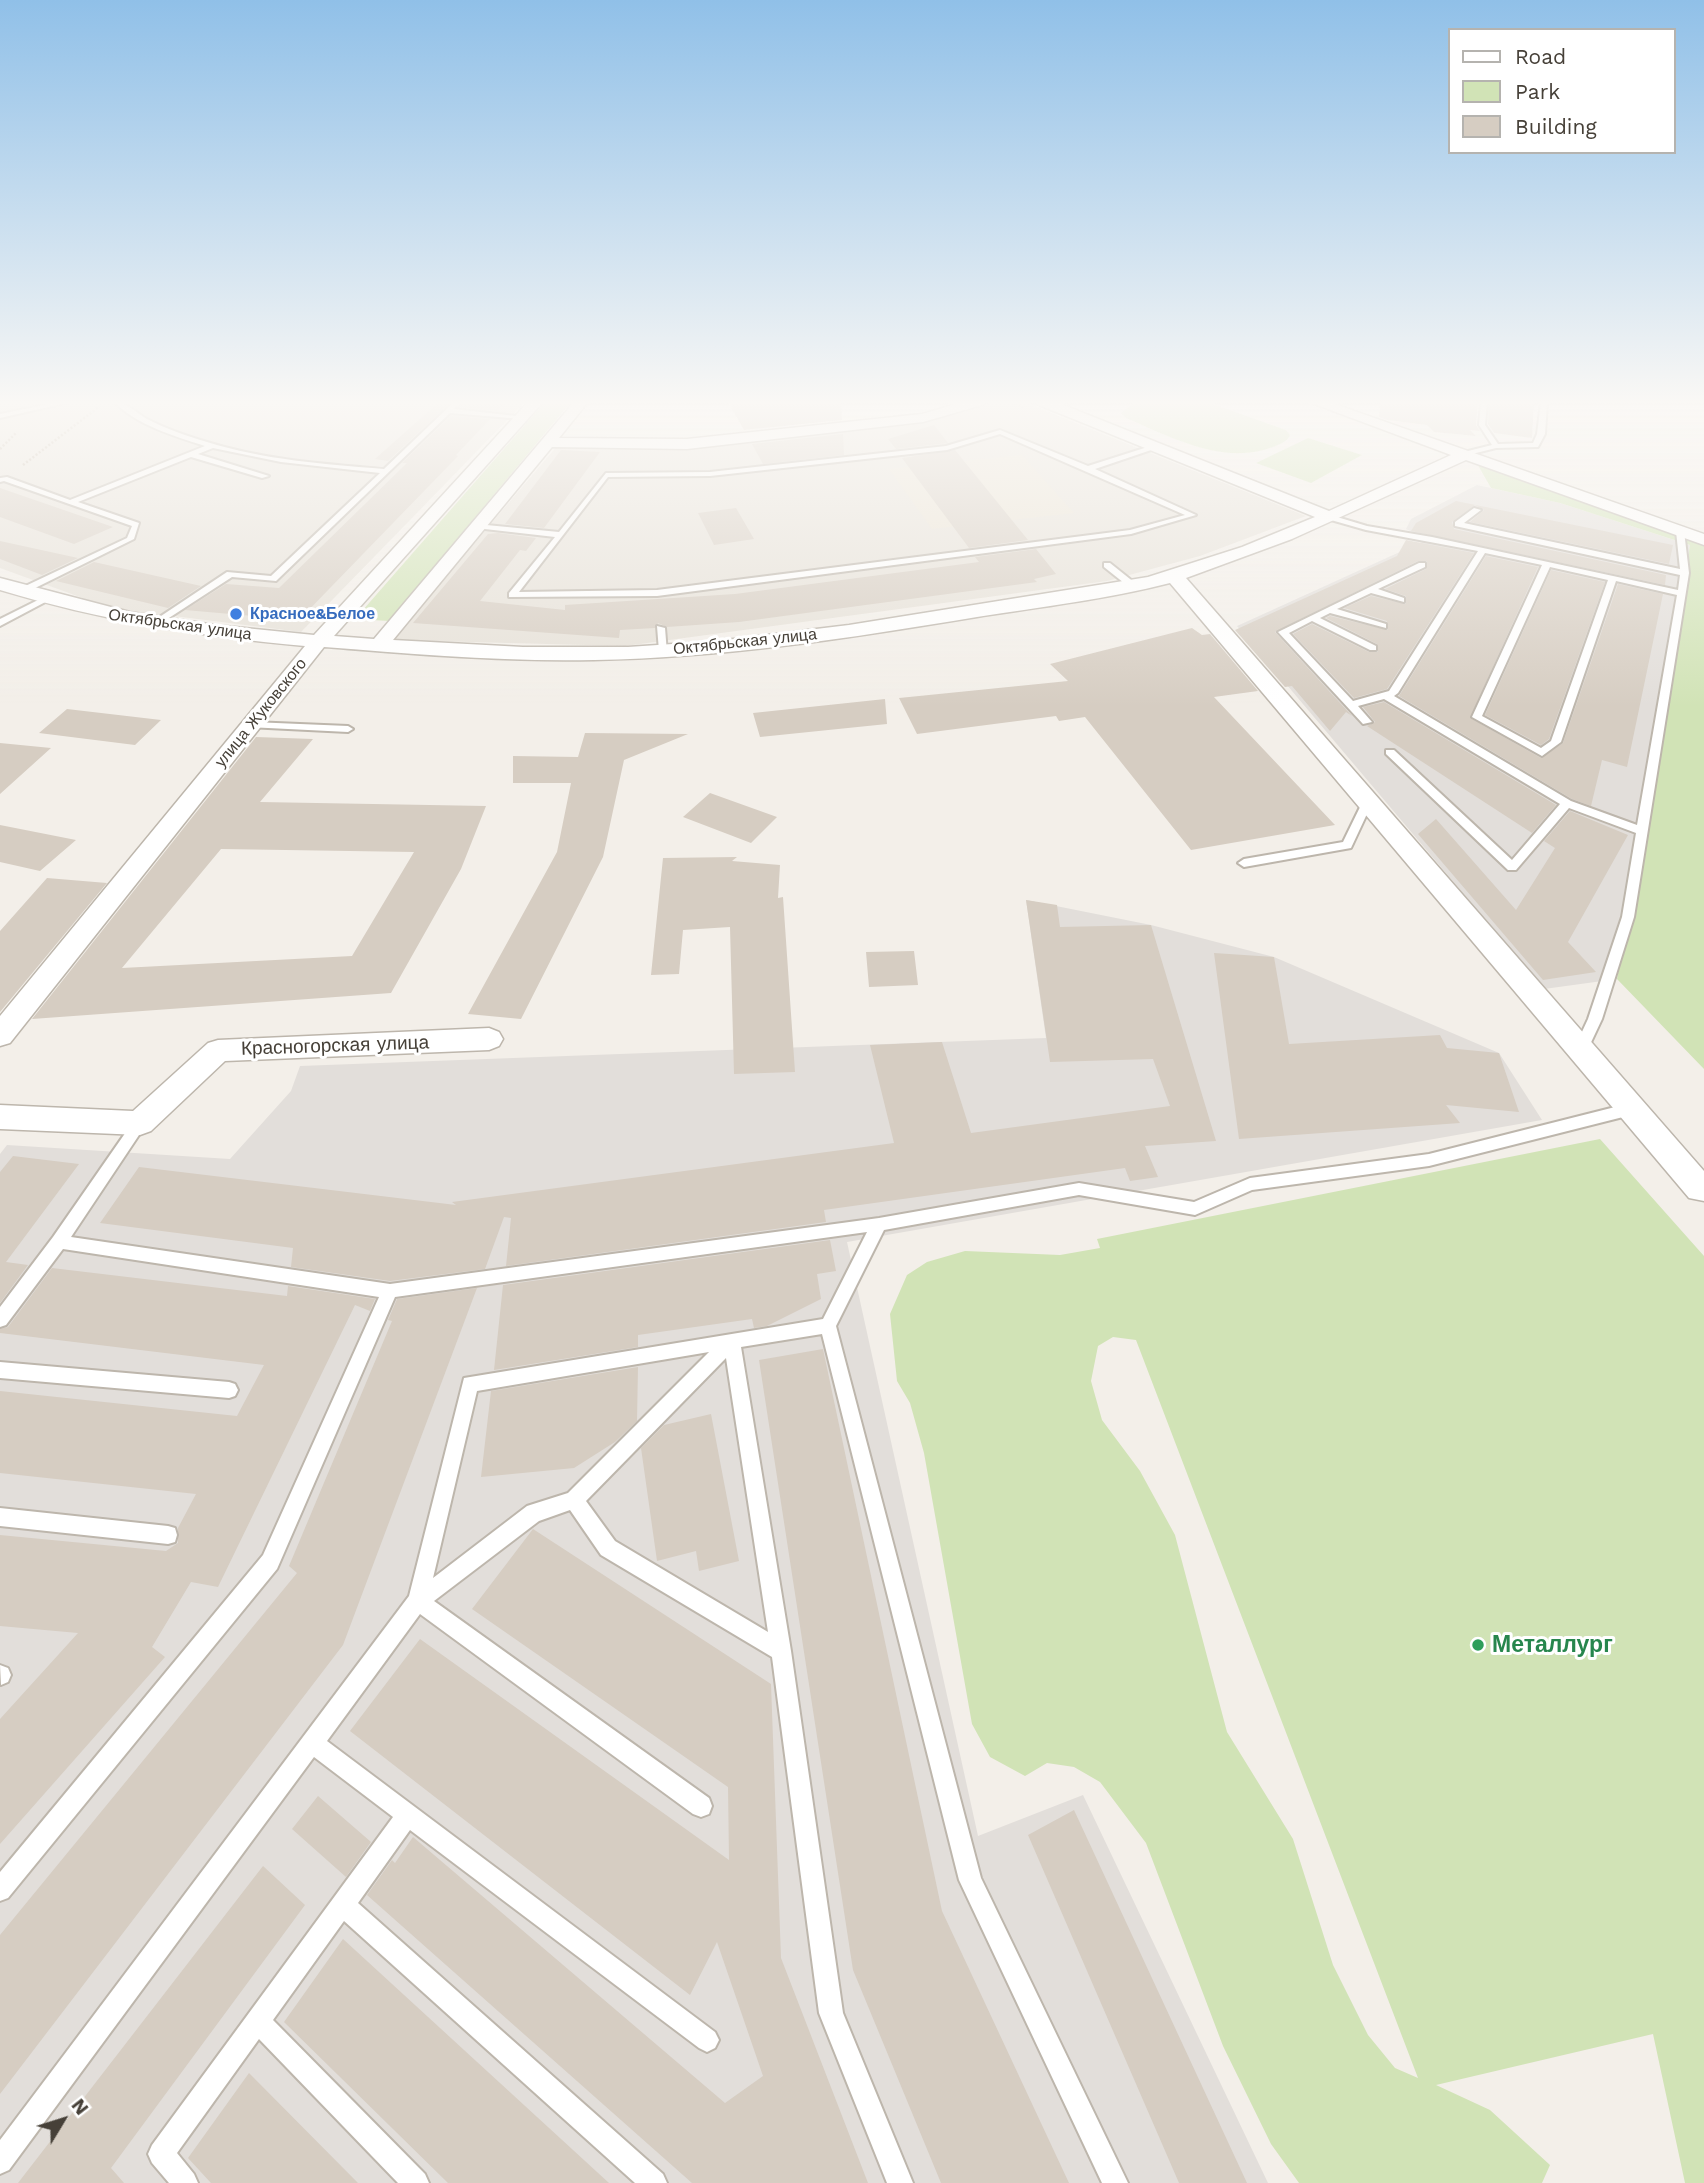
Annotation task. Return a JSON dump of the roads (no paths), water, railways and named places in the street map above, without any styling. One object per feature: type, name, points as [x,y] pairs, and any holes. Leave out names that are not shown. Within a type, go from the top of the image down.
[{"type":"street","name":"улица Жуковского","points":[[0,1036],[319,641],[443,504]]},
{"type":"street","points":[[379,645],[495,504]]},
{"type":"street","points":[[1297,504],[1327,516]]},
{"type":"street","name":"Октябрьская улица","points":[[0,584],[47,599],[155,624],[233,634],[500,652],[664,651],[910,622],[1132,585],[1174,576],[1254,547],[1354,504]]},
{"type":"street","points":[[1605,504],[1704,540]]},
{"type":"street","points":[[1174,576],[1702,1192]]},
{"type":"street","name":"Красногорская улица","points":[[140,1124],[218,1051],[489,1039]]},
{"type":"street","points":[[0,1117],[140,1124]]},
{"type":"lane","points":[[22,591],[130,539],[136,525],[76,504]]},
{"type":"lane","points":[[155,624],[230,574],[273,579],[350,504]]},
{"type":"lane","points":[[584,504],[513,595],[657,596],[1131,532],[1192,515],[1166,504]]},
{"type":"lane","points":[[1477,510],[1458,524],[1685,573]]},
{"type":"lane","points":[[1327,516],[1366,528],[1682,593]]},
{"type":"lane","points":[[476,526],[561,535]]},
{"type":"lane","points":[[1581,1049],[1594,1019],[1628,917],[1685,573],[1680,531]]},
{"type":"lane","points":[[1077,539],[1085,546]]},
{"type":"lane","points":[[1351,705],[1393,692],[1483,550]]},
{"type":"lane","points":[[1547,564],[1477,717],[1542,753],[1556,741],[1613,578]]},
{"type":"lane","points":[[1107,565],[1132,585]]},
{"type":"lane","points":[[1367,722],[1283,632],[1422,565]]},
{"type":"lane","points":[[1371,590],[1401,600]]},
{"type":"lane","points":[[0,623],[47,599]]},
{"type":"lane","points":[[1330,610],[1383,626]]},
{"type":"lane","points":[[1313,618],[1373,648]]},
{"type":"lane","points":[[660,628],[664,651]]},
{"type":"lane","points":[[1385,695],[1567,803],[1642,831]]},
{"type":"lane","points":[[252,725],[348,729]]},
{"type":"lane","points":[[1390,752],[1513,867],[1567,803]]},
{"type":"lane","points":[[1244,863],[1347,845],[1368,802]]},
{"type":"lane","points":[[59,1242],[390,1291],[879,1224],[1079,1189],[1195,1209],[1250,1184],[1429,1160],[1630,1109]]},
{"type":"lane","points":[[0,1320],[59,1242],[140,1124]]},
{"type":"lane","points":[[879,1224],[828,1325],[970,1880],[1115,2183]]},
{"type":"lane","points":[[0,1890],[270,1562],[390,1291]]},
{"type":"lane","points":[[418,1601],[470,1384],[828,1325]]},
{"type":"lane","points":[[0,2161],[418,1601],[534,1513],[574,1500],[732,1341]]},
{"type":"lane","points":[[732,1341],[781,1651],[831,2013],[900,2183]]},
{"type":"lane","points":[[0,1370],[229,1390]]},
{"type":"lane","points":[[574,1500],[608,1548],[781,1651]]},
{"type":"lane","points":[[0,1517],[168,1535]]},
{"type":"lane","points":[[418,1601],[701,1806]]},
{"type":"lane","points":[[311,1742],[707,2040]]},
{"type":"lane","points":[[185,2183],[161,2154],[408,1815]]},
{"type":"lane","points":[[342,1904],[654,2183]]},
{"type":"lane","points":[[258,2021],[416,2183]]},
{"type":"place","name":"Красное&Белое","points":[[236,614]]},
{"type":"place","name":"Металлург","points":[[1478,1645]]}]
